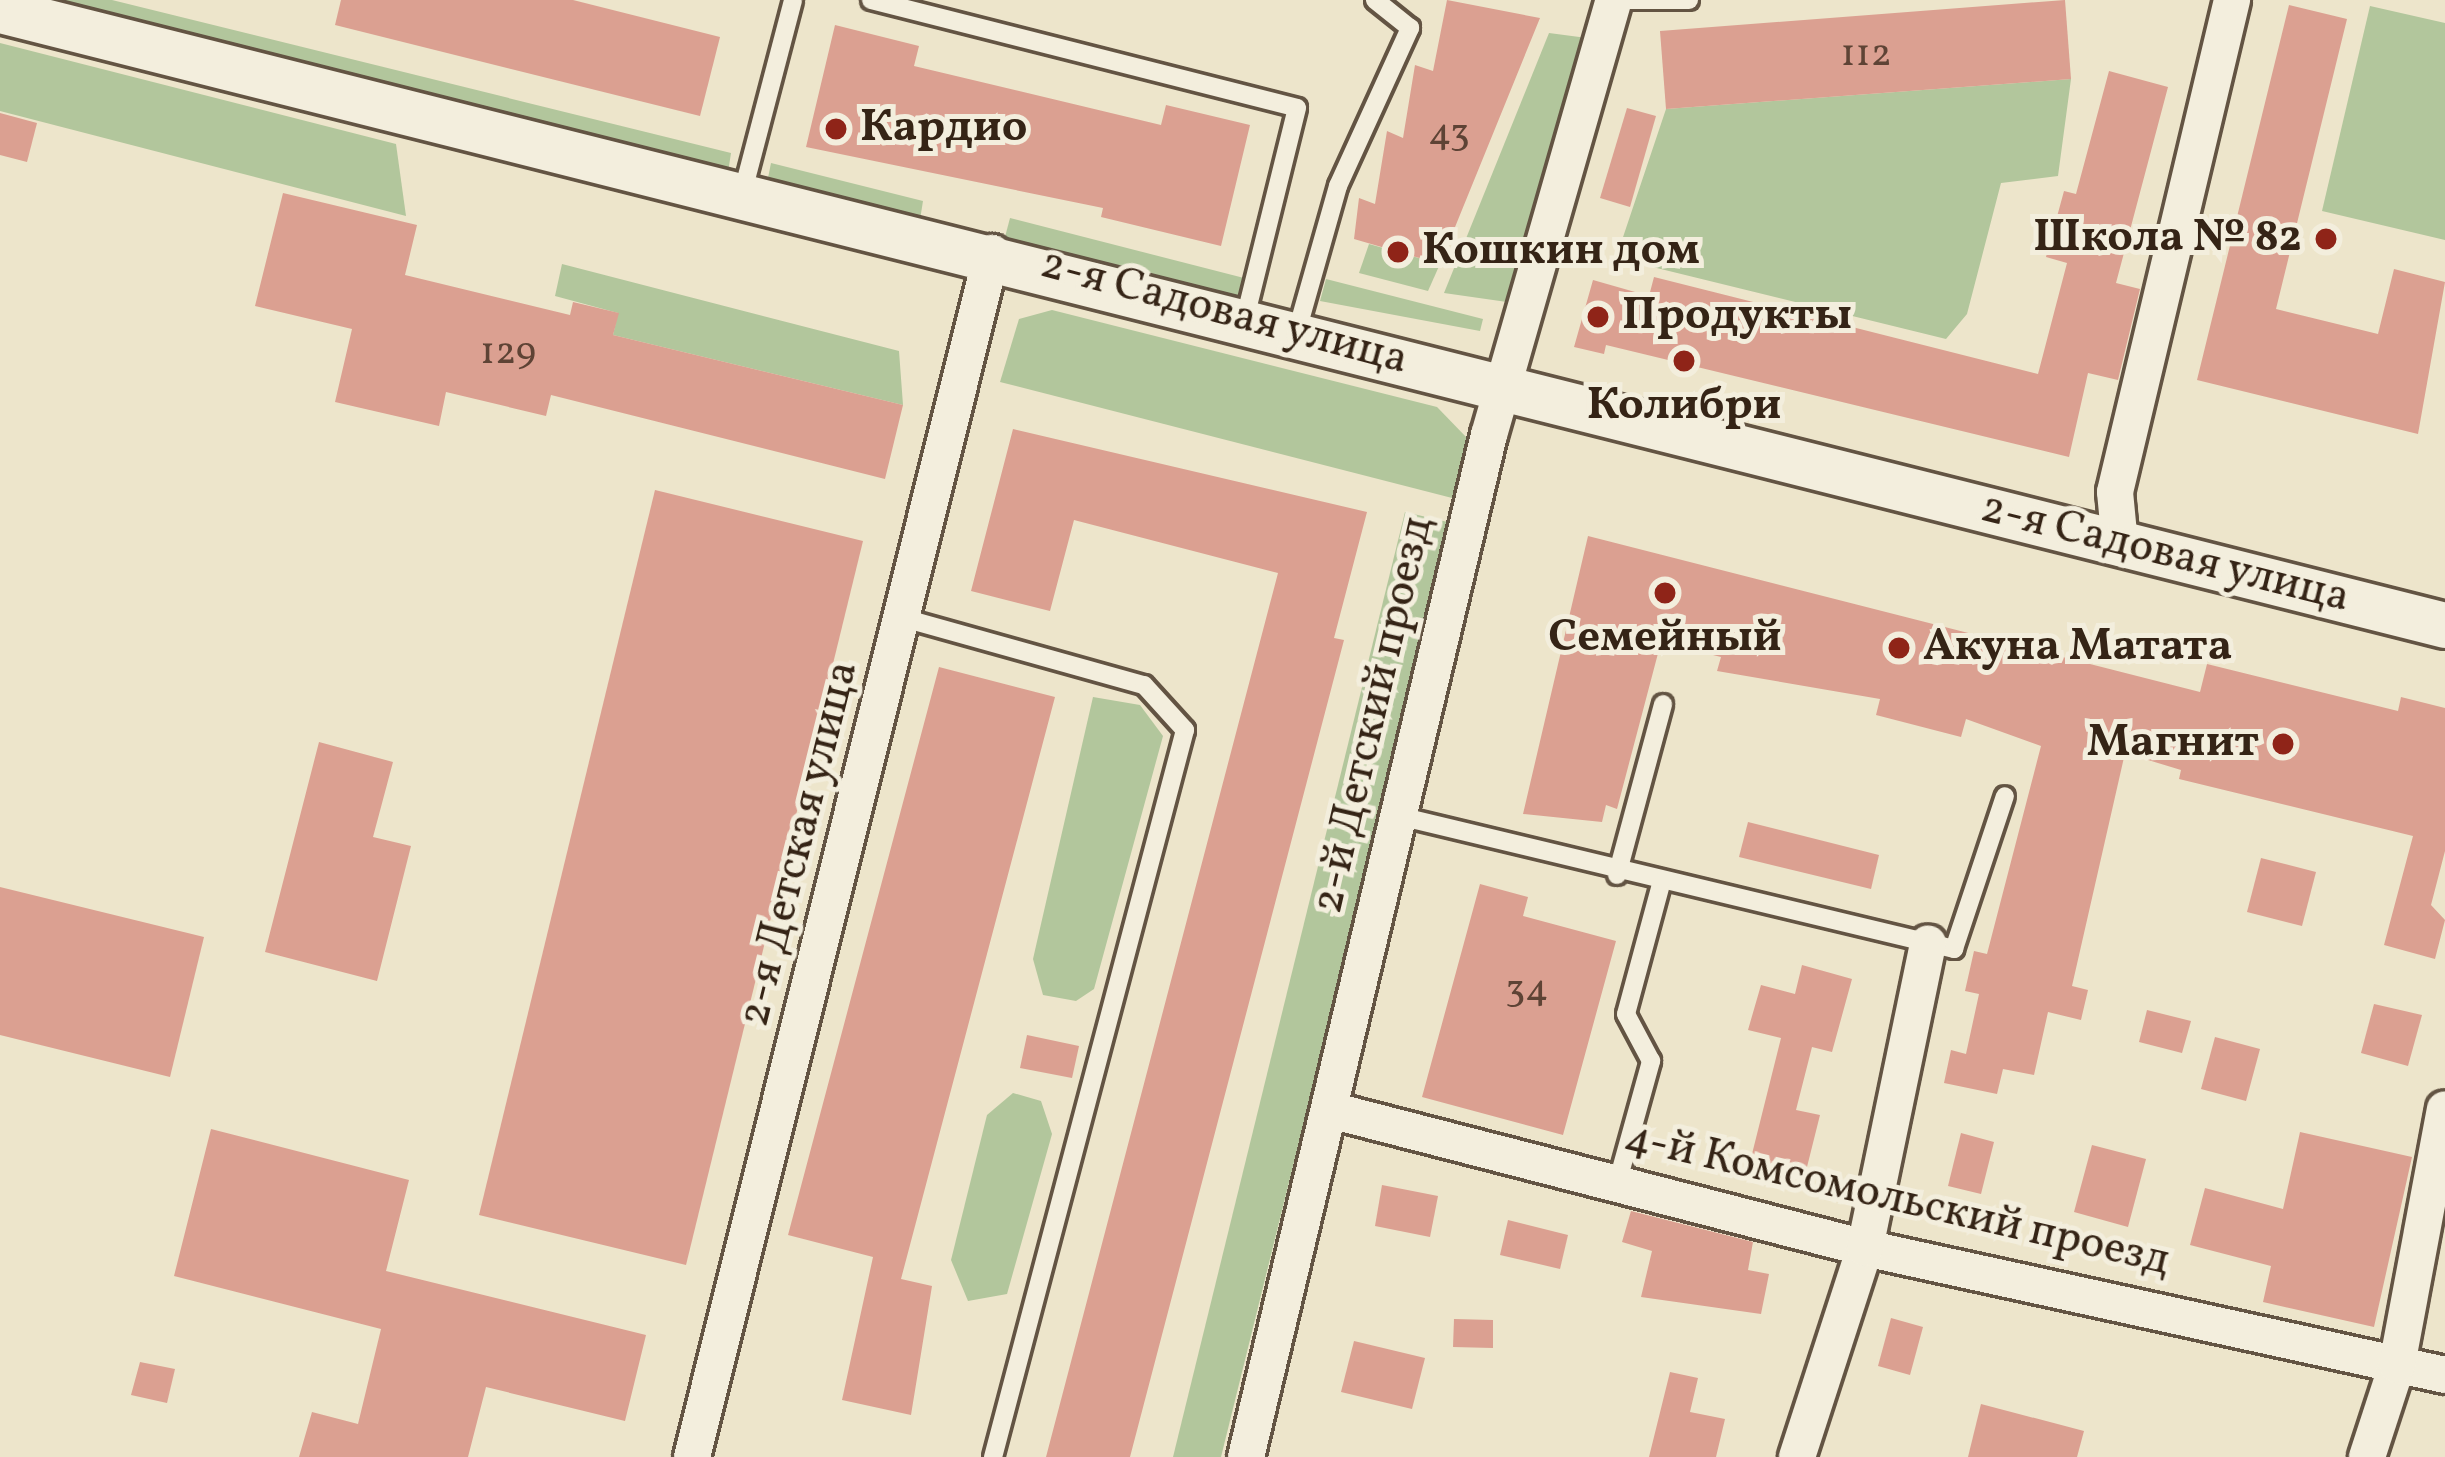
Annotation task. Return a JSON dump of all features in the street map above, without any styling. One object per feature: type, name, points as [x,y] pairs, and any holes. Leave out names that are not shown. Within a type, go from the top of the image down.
[{"type":"street","name":"2-й Детский проезд","points":[[1246,1457],[1503,386],[1614,0]]},
{"type":"street","points":[[2120,544],[2115,492],[2233,0]]},
{"type":"street","name":"2-я Садовая улица","points":[[0,10],[992,253],[2445,625]]},
{"type":"street","name":"2-я Детская улица","points":[[698,1456],[907,619],[992,253]]},
{"type":"street","points":[[1797,1457],[1865,1248],[1928,943]]},
{"type":"street","points":[[2367,1457],[2397,1365],[2445,1109]]},
{"type":"street","name":"4-й Комсомольский проезд","points":[[1330,1110],[1865,1248],[2445,1375]]},
{"type":"lane","points":[[742,191],[793,0]]},
{"type":"lane","points":[[871,0],[1298,108],[1245,318]]},
{"type":"lane","points":[[1297,331],[1338,186],[1410,28],[1375,0]]},
{"type":"lane","points":[[1629,0],[1689,0]]},
{"type":"lane","points":[[907,619],[1144,686],[1185,730],[993,1457]]},
{"type":"lane","points":[[1617,875],[1663,704]]},
{"type":"lane","points":[[1399,816],[1617,875],[1662,881],[1928,943],[1964,944],[2005,796]]},
{"type":"lane","points":[[1617,1184],[1651,1061],[1626,1014],[1662,881]]},
{"type":"green space","points":[[12,0],[112,0],[731,153],[727,179]]},
{"type":"green space","points":[[2370,6],[2445,23],[2445,240],[2322,211]]},
{"type":"green space","points":[[1549,33],[1587,38],[1507,302],[1444,293]]},
{"type":"green space","points":[[0,43],[396,144],[406,216],[0,111]]},
{"type":"green space","points":[[2071,79],[2058,176],[2001,183],[1967,314],[1946,339],[1616,258],[1666,109]]},
{"type":"green space","points":[[771,163],[923,201],[919,226],[766,188]]},
{"type":"green space","points":[[1010,218],[1244,278],[1241,297],[1005,237]]},
{"type":"green space","points":[[1369,244],[1440,264],[1428,291],[1359,273]]},
{"type":"green space","points":[[562,264],[899,351],[903,405],[613,335],[618,313],[555,296]]},
{"type":"green space","points":[[1326,279],[1483,319],[1480,331],[1320,301]]},
{"type":"green space","points":[[1052,310],[1437,407],[1468,439],[1456,499],[1000,382],[1019,319]]},
{"type":"green space","points":[[1405,512],[1452,523],[1221,1457],[1173,1457]]},
{"type":"green space","points":[[1093,697],[1140,705],[1163,736],[1094,989],[1076,1001],[1043,995],[1033,959]]},
{"type":"green space","points":[[1013,1093],[1041,1101],[1052,1134],[1007,1294],[968,1301],[951,1260],[987,1115]]},
{"type":"building","points":[[341,0],[573,0],[720,37],[700,116],[335,25]]},
{"type":"building","points":[[1447,0],[1540,18],[1440,264],[1354,239],[1359,198],[1375,204],[1387,131],[1403,138],[1415,65],[1433,71]]},
{"type":"building","points":[[2065,0],[2071,79],[1666,109],[1660,31]]},
{"type":"building","points":[[2289,5],[2347,19],[2276,309],[2378,334],[2394,269],[2445,282],[2418,434],[2197,380]]},
{"type":"building","points":[[835,25],[919,46],[914,66],[1161,125],[1166,105],[1250,125],[1221,246],[1101,217],[1103,208],[806,147]]},
{"type":"building","points":[[2109,71],[2168,87],[2116,283],[2140,289],[2118,380],[2088,373],[2069,457],[1606,345],[1604,354],[1574,347],[1593,280],[1649,296],[1654,277],[2038,374],[2067,263],[2046,257],[2064,191],[2076,194]]},
{"type":"building","points":[[1627,108],[1656,116],[1630,207],[1600,198]]},
{"type":"building","points":[[0,113],[37,123],[27,162],[0,155]]},
{"type":"building","points":[[283,193],[417,225],[405,275],[570,315],[573,302],[619,313],[613,335],[903,405],[885,479],[551,395],[546,416],[446,392],[439,426],[335,402],[352,329],[255,306]]},
{"type":"building","points":[[1013,429],[1367,512],[1334,638],[1344,640],[1130,1457],[1046,1457],[1278,573],[1074,520],[1050,611],[971,591]]},
{"type":"building","points":[[655,490],[863,541],[686,1265],[479,1215]]},
{"type":"building","points":[[1588,536],[2200,692],[2207,664],[2398,711],[2401,697],[2445,708],[2445,851],[2431,905],[2445,920],[2435,959],[2384,945],[2413,836],[2179,779],[2181,770],[2125,753],[2072,986],[2088,990],[2081,1020],[2048,1012],[2034,1075],[2003,1069],[1997,1094],[1944,1083],[1951,1050],[1966,1054],[1979,994],[1965,991],[1974,951],[1987,954],[2041,746],[1966,719],[1961,737],[1876,715],[1880,699],[1717,671],[1721,657],[1661,642],[1617,809],[1606,805],[1602,822],[1523,814]]},
{"type":"building","points":[[939,667],[1055,697],[901,1279],[932,1286],[911,1415],[842,1400],[873,1257],[788,1235]]},
{"type":"building","points":[[319,742],[393,762],[373,837],[411,846],[377,981],[265,952]]},
{"type":"building","points":[[1748,822],[1879,855],[1871,889],[1739,857]]},
{"type":"building","points":[[2261,858],[2316,872],[2302,926],[2247,912]]},
{"type":"building","points":[[1480,884],[1528,897],[1523,916],[1616,941],[1563,1135],[1422,1097]]},
{"type":"building","points":[[0,887],[204,937],[170,1077],[0,1035]]},
{"type":"building","points":[[1802,965],[1852,979],[1832,1052],[1812,1047],[1796,1110],[1820,1115],[1805,1175],[1750,1162],[1781,1038],[1748,1030],[1761,985],[1795,994]]},
{"type":"building","points":[[2374,1004],[2422,1015],[2408,1066],[2361,1053]]},
{"type":"building","points":[[2147,1010],[2191,1021],[2182,1053],[2139,1042]]},
{"type":"building","points":[[1027,1035],[1079,1046],[1072,1078],[1020,1068]]},
{"type":"building","points":[[2215,1037],[2260,1049],[2246,1101],[2201,1089]]},
{"type":"building","points":[[211,1129],[409,1180],[386,1271],[646,1335],[625,1421],[486,1387],[468,1457],[299,1457],[312,1412],[358,1424],[381,1329],[174,1276]]},
{"type":"building","points":[[2300,1132],[2412,1157],[2374,1327],[2263,1302],[2271,1266],[2190,1245],[2205,1188],[2283,1209]]},
{"type":"building","points":[[1961,1133],[1994,1142],[1981,1194],[1948,1186]]},
{"type":"building","points":[[2092,1145],[2146,1159],[2128,1227],[2074,1212]]},
{"type":"building","points":[[1382,1185],[1438,1196],[1430,1237],[1375,1226]]},
{"type":"building","points":[[1631,1211],[1753,1242],[1748,1270],[1769,1274],[1761,1314],[1641,1297],[1652,1251],[1622,1242]]},
{"type":"building","points":[[1508,1220],[1568,1235],[1560,1269],[1500,1255]]},
{"type":"building","points":[[1891,1318],[1923,1327],[1910,1375],[1878,1366]]},
{"type":"building","points":[[1454,1319],[1493,1320],[1493,1348],[1453,1347]]},
{"type":"building","points":[[1354,1341],[1425,1358],[1412,1409],[1341,1392]]},
{"type":"building","points":[[140,1362],[175,1369],[167,1403],[131,1395]]},
{"type":"building","points":[[1670,1372],[1698,1378],[1690,1412],[1725,1419],[1716,1457],[1649,1457]]},
{"type":"building","points":[[1981,1404],[2084,1431],[2077,1457],[1968,1457]]},
{"type":"place","name":"Кардио","points":[[836,129]]},
{"type":"place","name":"Школа № 82","points":[[2326,239]]},
{"type":"place","name":"Кошкин дом","points":[[1398,252]]},
{"type":"place","name":"Продукты","points":[[1598,317]]},
{"type":"place","name":"Колибри","points":[[1684,361]]},
{"type":"place","name":"Семейный","points":[[1665,593]]},
{"type":"place","name":"Акуна Матата","points":[[1899,648]]},
{"type":"place","name":"Магнит","points":[[2283,744]]}]
